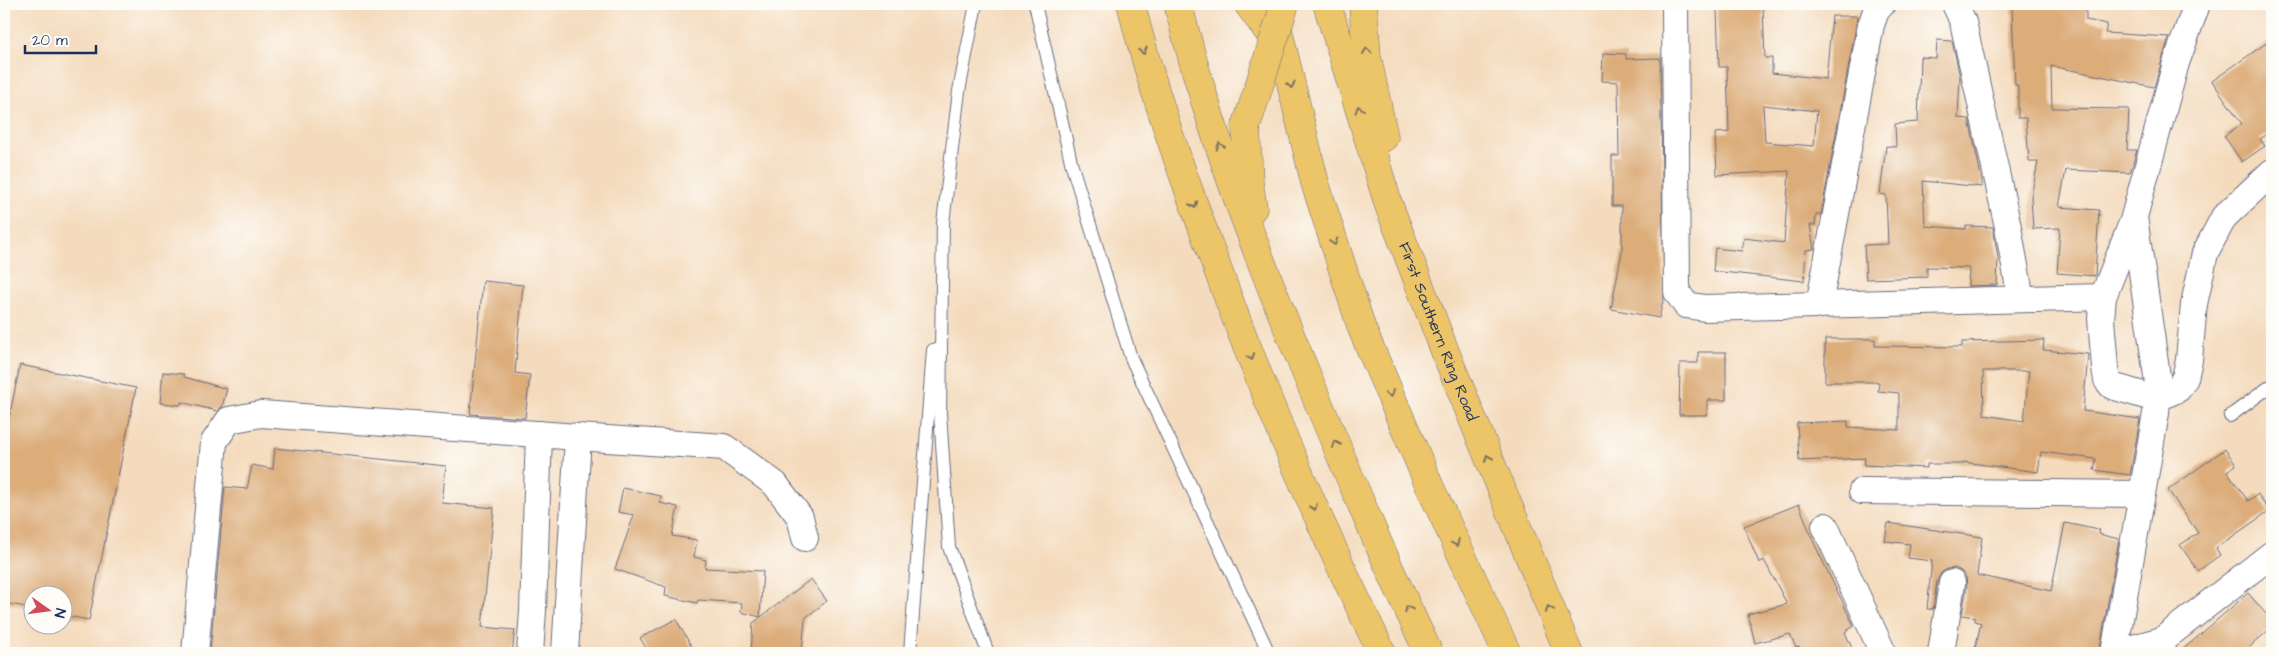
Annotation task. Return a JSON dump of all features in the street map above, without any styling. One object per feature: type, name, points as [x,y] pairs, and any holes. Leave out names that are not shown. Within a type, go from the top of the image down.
[{"type":"highway","points":[[1131,4],[1143,54],[1224,290],[1311,501],[1382,653]]},
{"type":"highway","points":[[1178,4],[1193,63],[1263,272],[1372,531],[1429,653]]},
{"type":"highway","points":[[1248,4],[1282,49]]},
{"type":"highway","points":[[1272,4],[1315,183],[1362,330],[1506,653]]},
{"type":"highway","points":[[1263,272],[1249,183],[1246,127],[1285,4]]},
{"type":"highway","name":"First Southern Ring Road","points":[[1328,4],[1388,203],[1457,381],[1556,626],[1569,653]]},
{"type":"highway","points":[[1363,4],[1367,57],[1387,156],[1388,203]]},
{"type":"street","points":[[1675,4],[1678,292],[1686,305],[1705,308],[2103,297]]},
{"type":"street","points":[[1819,305],[1871,25],[1876,11],[1882,4]]},
{"type":"street","points":[[1955,4],[1963,22],[2008,227],[2021,299]]},
{"type":"street","points":[[2196,4],[2176,63],[2134,217],[2103,297],[2101,319],[2107,380],[2112,386],[2156,399],[2178,388],[2185,378],[2189,360],[2194,304],[2205,253],[2224,217],[2272,172]]},
{"type":"street","points":[[2134,217],[2158,384],[2142,494],[2114,653],[2162,640],[2272,554]]},
{"type":"street","points":[[196,653],[214,442],[230,420],[262,414],[724,447],[775,484],[800,518],[805,538]]},
{"type":"street","points":[[530,653],[538,434]]},
{"type":"street","points":[[565,653],[578,437]]},
{"type":"street","points":[[1862,491],[2142,494]]},
{"type":"street","points":[[1825,526],[1883,653]]},
{"type":"street","points":[[1941,653],[1952,583]]},
{"type":"lane","points":[[910,653],[943,223],[959,91],[976,4]]},
{"type":"lane","points":[[1035,4],[1072,166],[1131,358],[1268,653]]},
{"type":"lane","points":[[943,223],[940,413],[949,547],[988,653]]},
{"type":"lane","points":[[2230,416],[2272,384]]},
{"type":"building","points":[[1718,4],[1750,4],[1750,9],[1763,8],[1765,58],[1772,58],[1772,73],[1826,79],[1832,16],[1858,16],[1821,214],[1816,214],[1815,225],[1810,225],[1814,249],[1806,250],[1804,281],[1713,271],[1715,248],[1742,251],[1744,238],[1784,243],[1789,171],[1717,175],[1715,133],[1729,132],[1727,67],[1719,67]],"holes":[[[1763,105],[1817,111],[1814,146],[1765,142]]]},
{"type":"building","points":[[2086,4],[2086,20],[2107,24],[2105,33],[2169,37],[2154,87],[2051,66],[2052,108],[2129,109],[2127,150],[2137,150],[2130,173],[2066,170],[2059,207],[2099,210],[2095,276],[2057,273],[2060,228],[2033,229],[2031,197],[2038,162],[2029,162],[2026,118],[2018,118],[2018,85],[2015,85],[2012,7]]},
{"type":"building","points":[[2272,39],[2272,131],[2260,139],[2265,146],[2242,162],[2224,136],[2242,124],[2212,81]]},
{"type":"building","points":[[1937,40],[1952,41],[1960,77],[1958,118],[1969,119],[1982,187],[1923,181],[1925,226],[1966,229],[1966,226],[1993,227],[1998,258],[1997,285],[1968,286],[1969,268],[1927,267],[1927,277],[1866,279],[1864,245],[1888,244],[1886,195],[1880,194],[1886,146],[1896,147],[1895,124],[1918,122],[1920,57],[1936,58]]},
{"type":"building","points":[[1603,53],[1626,54],[1626,59],[1660,58],[1664,297],[1659,318],[1611,309],[1622,251],[1622,206],[1612,206],[1612,156],[1619,156],[1618,82],[1602,81]]},
{"type":"building","points":[[483,281],[523,285],[515,373],[530,375],[525,418],[470,414]]},
{"type":"building","points":[[1825,339],[1875,339],[1875,346],[1962,347],[1962,342],[2044,340],[2043,350],[2088,354],[2083,411],[2140,419],[2130,475],[2094,470],[2096,459],[2041,452],[2038,472],[1963,462],[1963,464],[1927,464],[1927,468],[1864,465],[1865,458],[1799,461],[1797,423],[1848,421],[1848,427],[1899,430],[1899,393],[1878,391],[1879,382],[1825,382]],"holes":[[[1983,371],[2029,371],[2024,421],[1984,415]]]},
{"type":"building","points":[[1698,352],[1726,352],[1726,400],[1707,400],[1707,415],[1679,415],[1680,363],[1698,363]]},
{"type":"building","points":[[20,365],[136,388],[89,620],[72,617],[72,584],[22,584],[22,606],[4,603],[4,443]]},
{"type":"building","points":[[163,372],[184,374],[184,377],[227,389],[222,407],[217,411],[181,402],[181,405],[160,403]]},
{"type":"building","points":[[275,448],[446,466],[442,503],[494,508],[482,627],[515,630],[512,653],[210,653],[225,487],[247,489],[252,465],[273,469]]},
{"type":"building","points":[[2225,449],[2236,465],[2227,471],[2248,501],[2258,494],[2269,511],[2216,548],[2220,555],[2198,571],[2180,545],[2198,533],[2168,490]]},
{"type":"building","points":[[623,488],[661,496],[660,503],[678,507],[672,536],[697,540],[694,557],[706,560],[705,568],[763,571],[760,617],[741,612],[742,603],[698,600],[697,603],[665,596],[666,587],[615,569],[634,515],[618,512]]},
{"type":"building","points":[[1799,504],[1814,543],[1854,626],[1845,632],[1854,653],[1801,653],[1799,647],[1796,648],[1790,634],[1755,643],[1748,614],[1787,604],[1764,560],[1759,563],[1744,526]]},
{"type":"building","points":[[1888,523],[1982,537],[1977,575],[2051,591],[2065,523],[2099,530],[2098,534],[2119,539],[2099,653],[1974,653],[1981,623],[1975,621],[1975,617],[1962,615],[1967,585],[1966,577],[1955,568],[1947,569],[1941,573],[1937,581],[1933,609],[1927,609],[1932,561],[1908,558],[1910,544],[1885,541]]},
{"type":"building","points":[[811,579],[827,601],[805,618],[802,653],[751,653],[753,623]]},
{"type":"building","points":[[2248,593],[2272,621],[2272,627],[2243,653],[2179,653]]},
{"type":"building","points":[[676,619],[695,653],[649,653],[640,638]]}]
